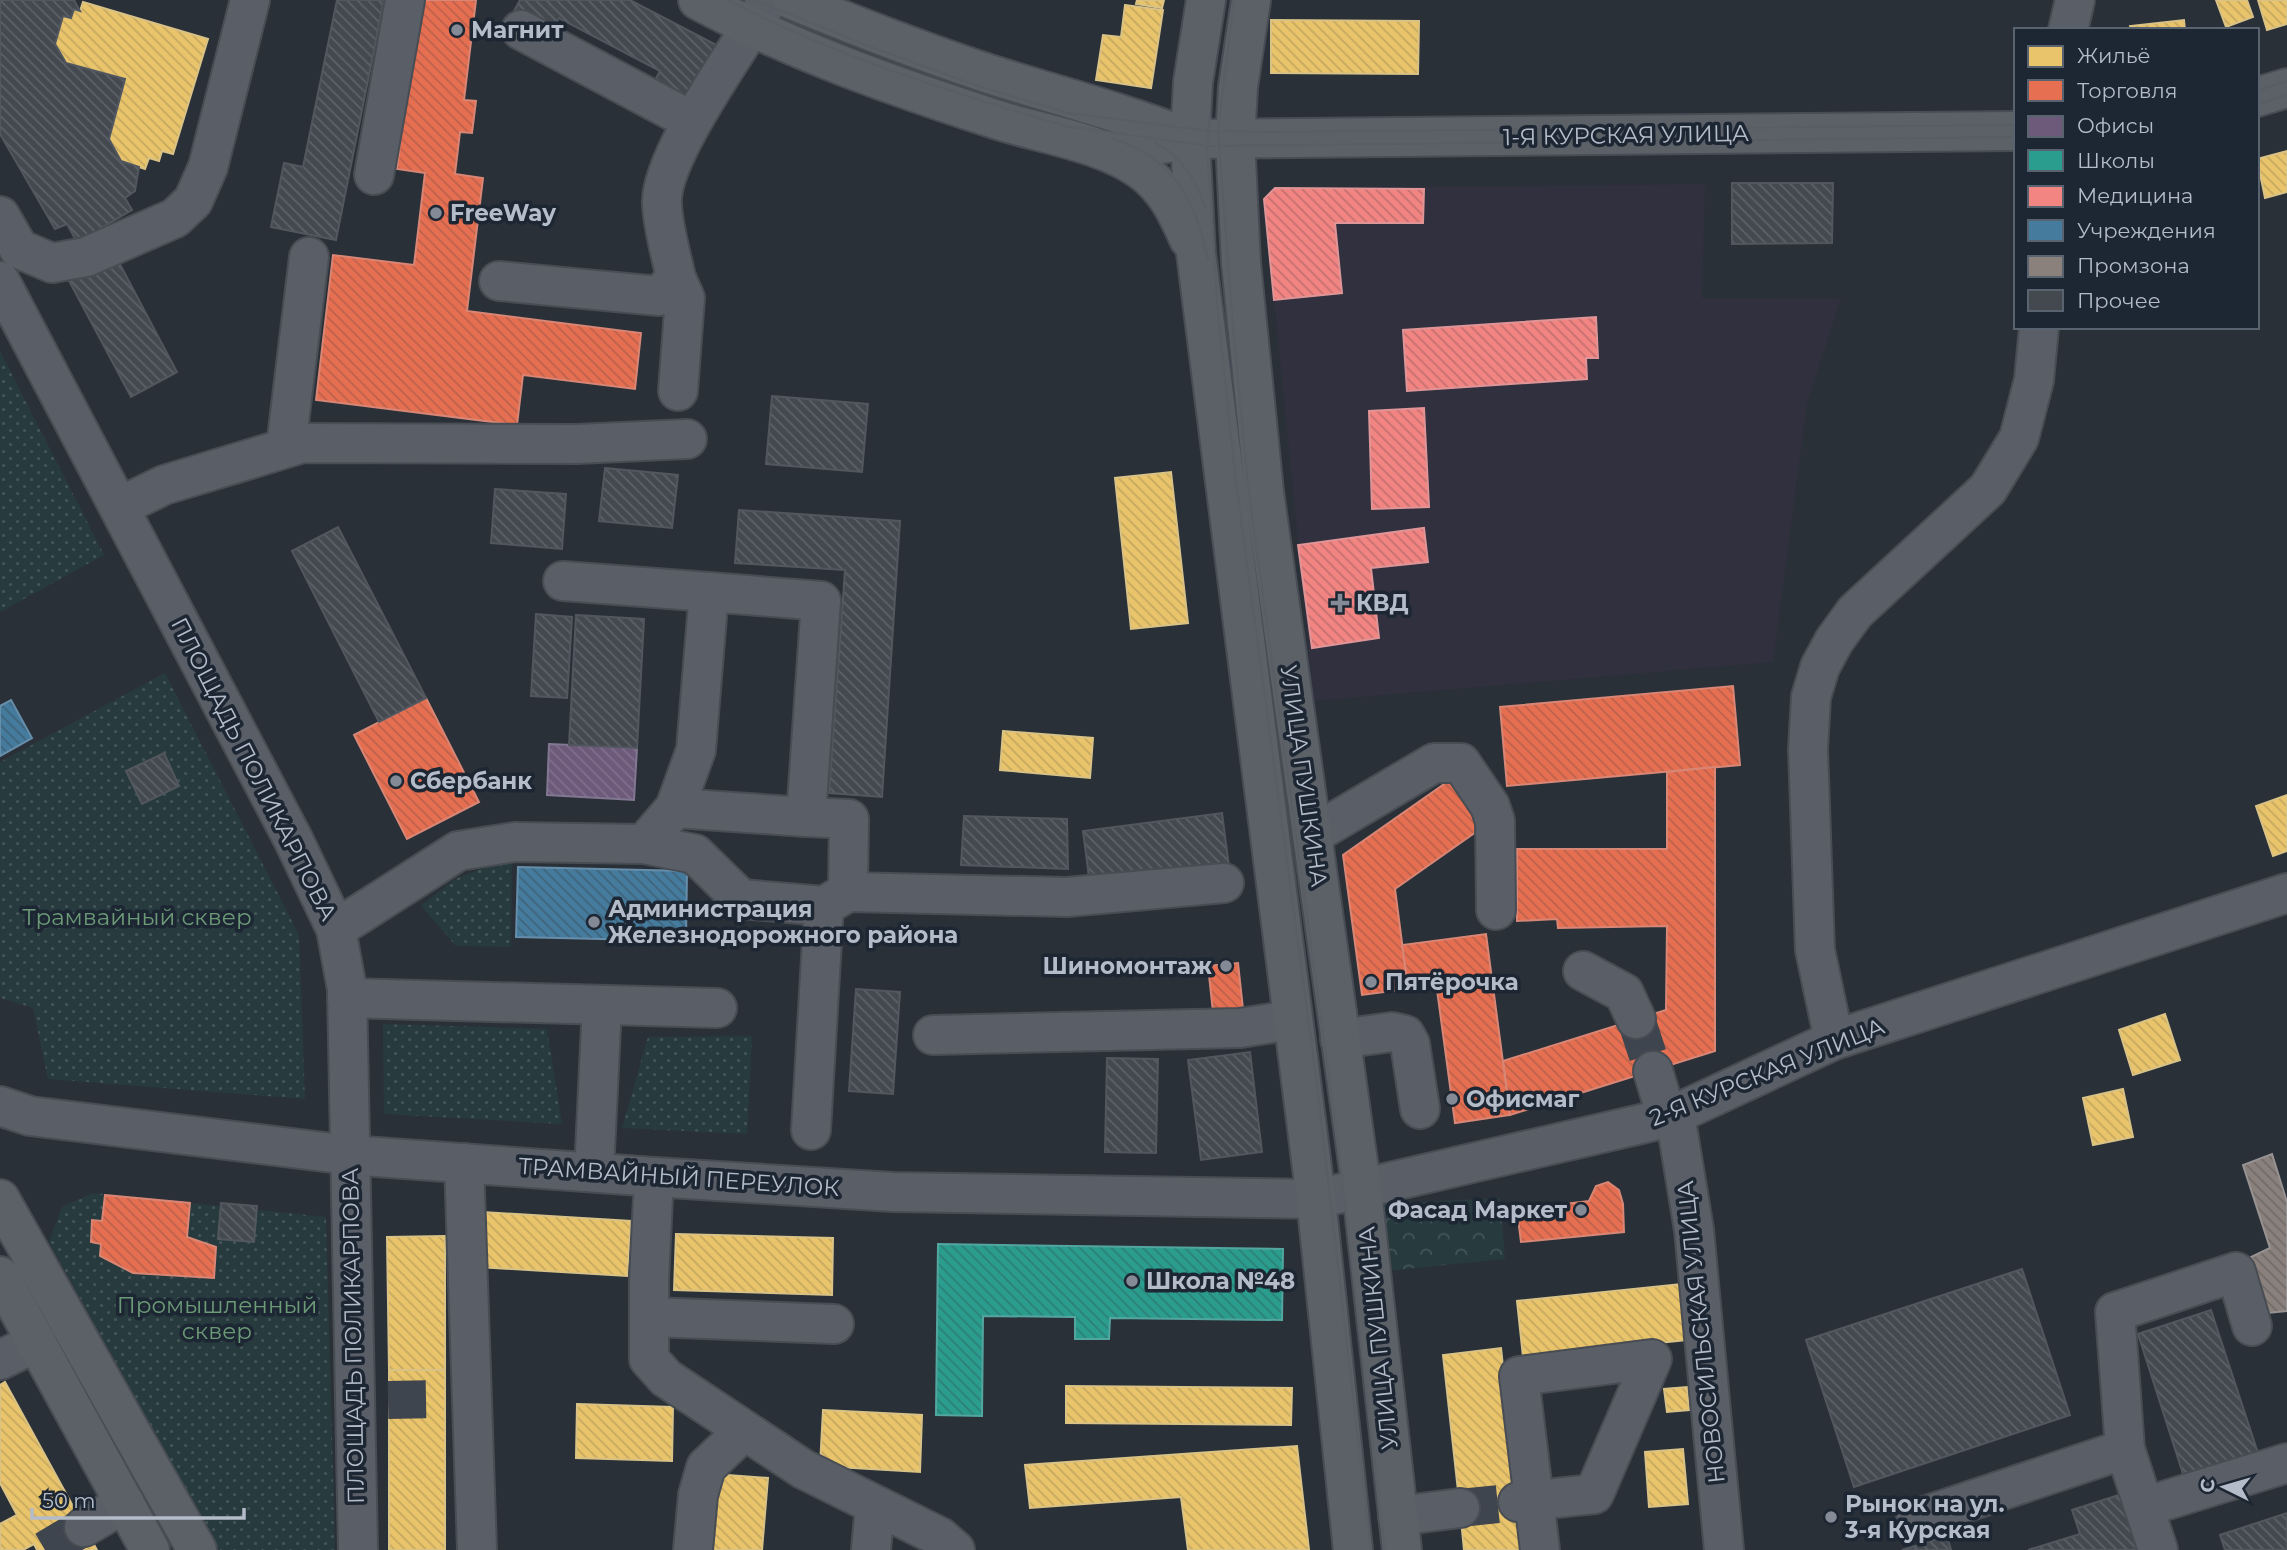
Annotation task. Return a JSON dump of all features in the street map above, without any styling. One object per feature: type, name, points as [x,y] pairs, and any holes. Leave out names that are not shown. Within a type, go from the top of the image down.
[{"type":"main road","points":[[698,0],[760,14],[848,70],[1111,153],[1141,170],[1158,184],[1171,201],[1196,253]]},
{"type":"main road","points":[[792,0],[862,29],[991,74],[1122,112],[1190,139]]},
{"type":"main road","name":"УЛИЦА ПУШКИНА","points":[[1206,0],[1193,82],[1190,139],[1196,253],[1316,1199],[1353,1550]]},
{"type":"main road","name":"УЛИЦА ПУШКИНА","points":[[1251,0],[1238,87],[1235,139],[1239,240],[1264,492],[1362,1191],[1400,1533]]},
{"type":"main road","points":[[2259,96],[2287,88]]},
{"type":"main road","name":"1-Я КУРСКАЯ УЛИЦА","points":[[1190,139],[2014,131]]},
{"type":"main road","points":[[1111,153],[1190,139]]},
{"type":"main road","points":[[0,1199],[197,1550]]},
{"type":"main road","points":[[0,1276],[150,1550]]},
{"type":"street","points":[[0,216],[19,249],[52,263],[86,257],[175,218],[193,201],[208,167],[250,0]]},
{"type":"street","points":[[374,175],[405,0]]},
{"type":"street","points":[[2068,28],[2075,0]]},
{"type":"street","points":[[678,391],[685,298],[676,278],[662,203],[664,183],[692,121],[760,14]]},
{"type":"street","points":[[521,30],[692,121]]},
{"type":"street","points":[[286,447],[309,257]]},
{"type":"street","points":[[499,281],[659,296],[676,278]]},
{"type":"street","name":"ПЛОЩАДЬ ПОЛИКАРПОВА","points":[[0,281],[286,827],[336,929],[347,998],[349,1155],[371,1399],[358,1550]]},
{"type":"street","points":[[1834,1040],[1815,950],[1808,749],[1811,696],[1834,641],[1855,612],[1988,489],[2019,438],[2035,380],[2039,329]]},
{"type":"street","points":[[118,507],[164,485],[303,443],[577,444],[687,439]]},
{"type":"street","points":[[563,581],[821,601],[806,817]]},
{"type":"street","points":[[644,844],[675,808],[696,750],[709,592]]},
{"type":"street","points":[[1312,835],[1434,764],[1461,763],[1490,806],[1495,821],[1496,910]]},
{"type":"street","points":[[675,808],[849,819],[836,899],[811,1130]]},
{"type":"street","points":[[336,929],[458,851],[515,842],[644,844],[695,854],[741,900],[1067,897],[1224,883]]},
{"type":"street","name":"2-Я КУРСКАЯ УЛИЦА","points":[[1362,1191],[1671,1117],[1834,1040],[2287,893]]},
{"type":"street","points":[[1583,971],[1624,993],[1636,1019]]},
{"type":"street","points":[[347,998],[717,1008]]},
{"type":"street","points":[[594,1172],[603,1005]]},
{"type":"street","points":[[933,1035],[1240,1028],[1292,1020]]},
{"type":"street","points":[[1340,1039],[1392,1032],[1405,1035],[1410,1044],[1420,1109]]},
{"type":"street","name":"НОВОСИЛЬСКАЯ УЛИЦА","points":[[1653,1071],[1671,1117],[1694,1230],[1724,1550]]},
{"type":"street","name":"ТРАМВАЙНЫЙ ПЕРЕУЛОК","points":[[0,1106],[30,1116],[349,1155],[893,1192],[1316,1199],[1362,1191]]},
{"type":"street","points":[[464,1163],[457,1399],[477,1550]]},
{"type":"street","points":[[654,1177],[649,1359],[666,1378],[803,1469],[940,1537],[954,1550]]},
{"type":"street","points":[[2158,1550],[2125,1449],[2115,1312],[2236,1272],[2252,1326]]},
{"type":"street","points":[[649,1317],[834,1324]]},
{"type":"street","points":[[0,1360],[37,1342]]},
{"type":"street","points":[[693,1550],[698,1495],[706,1467],[744,1431]]},
{"type":"street","points":[[1916,1519],[2125,1449]]},
{"type":"street","points":[[2144,1507],[2287,1463]]},
{"type":"street","points":[[1526,1501],[1540,1550]]},
{"type":"street","points":[[84,1527],[125,1503]]},
{"type":"street","points":[[871,1550],[875,1506]]},
{"type":"street","points":[[1400,1533],[1460,1508]]},
{"type":"shaded area","points":[[1705,184],[1702,298],[1841,299],[1807,403],[1773,662],[1314,701],[1264,199],[1275,188]]},
{"type":"green space","points":[[0,351],[104,555],[0,612]]},
{"type":"green space","name":"Трамвайный сквер","points":[[165,673],[299,935],[305,1099],[48,1079],[33,1008],[0,998],[0,762]]},
{"type":"green space","points":[[512,857],[511,947],[456,946],[421,906],[455,879]]},
{"type":"green space","points":[[383,1024],[547,1029],[562,1124],[384,1114]]},
{"type":"green space","points":[[752,1036],[747,1134],[622,1128],[648,1037]]},
{"type":"green space","name":"Промышленный сквер","points":[[93,1193],[326,1217],[335,1550],[220,1550],[49,1242],[62,1207]]},
{"type":"green space","points":[[1500,1198],[1505,1259],[1385,1271],[1378,1204]]},
{"type":"building: Жильё","points":[[1137,0],[1164,0],[1162,8],[1136,4]]},
{"type":"building: Жильё","points":[[2216,0],[2247,0],[2253,17],[2226,27]]},
{"type":"building: Жильё","points":[[2258,0],[2287,0],[2287,24],[2267,30]]},
{"type":"building: Жильё","points":[[83,2],[208,39],[173,154],[162,151],[159,161],[149,158],[145,169],[121,161],[109,139],[125,79],[66,63],[55,44],[63,16],[71,18],[74,9],[80,11]]},
{"type":"building: Жильё","points":[[1125,5],[1163,10],[1151,88],[1096,80],[1103,35],[1121,37]]},
{"type":"building: Жильё","points":[[1271,20],[1419,21],[1418,74],[1271,73]]},
{"type":"building: Жильё","points":[[2184,20],[2185,28],[2130,28]]},
{"type":"building: Жильё","points":[[2287,151],[2287,192],[2265,198],[2259,158]]},
{"type":"building: Жильё","points":[[1171,472],[1188,623],[1131,629],[1115,478]]},
{"type":"building: Жильё","points":[[1003,731],[1093,738],[1090,778],[1000,770]]},
{"type":"building: Жильё","points":[[2287,795],[2287,851],[2273,856],[2256,806]]},
{"type":"building: Жильё","points":[[2165,1014],[2180,1060],[2133,1075],[2119,1030]]},
{"type":"building: Жильё","points":[[2123,1089],[2133,1137],[2093,1145],[2083,1098]]},
{"type":"building: Жильё","points":[[482,1212],[631,1221],[627,1276],[478,1267]]},
{"type":"building: Жильё","points":[[676,1234],[833,1238],[832,1295],[674,1290]]},
{"type":"building: Жильё","points":[[445,1236],[445,1370],[389,1370],[387,1237]]},
{"type":"building: Жильё","points":[[1681,1284],[1686,1340],[1523,1357],[1517,1301]]},
{"type":"building: Жильё","points":[[1501,1348],[1517,1494],[1459,1500],[1443,1355]]},
{"type":"building: Жильё","points":[[389,1370],[445,1370],[445,1550],[389,1550]]},
{"type":"building: Жильё","points":[[5,1382],[97,1550],[37,1550],[34,1544],[23,1550],[0,1550],[0,1524],[17,1515],[0,1483],[0,1385]]},
{"type":"building: Жильё","points":[[1066,1386],[1292,1388],[1291,1425],[1066,1423]]},
{"type":"building: Жильё","points":[[1687,1387],[1689,1410],[1667,1412],[1664,1389]]},
{"type":"building: Жильё","points":[[577,1404],[673,1407],[672,1461],[576,1458]]},
{"type":"building: Жильё","points":[[823,1410],[922,1415],[920,1472],[820,1466]]},
{"type":"building: Жильё","points":[[1297,1446],[1309,1550],[1188,1550],[1181,1497],[1030,1508],[1025,1465]]},
{"type":"building: Жильё","points":[[1683,1449],[1688,1504],[1649,1507],[1645,1452]]},
{"type":"building: Жильё","points":[[714,1474],[768,1478],[762,1550],[708,1550]]},
{"type":"building: Жильё","points":[[1517,1494],[1523,1550],[1464,1550],[1459,1500]]},
{"type":"building: Торговля","points":[[418,0],[476,0],[464,100],[476,101],[472,133],[460,132],[455,174],[483,178],[467,311],[641,333],[635,389],[523,375],[517,425],[316,400],[333,255],[414,265],[425,173],[397,169]]},
{"type":"building: Торговля","points":[[1733,686],[1740,765],[1507,786],[1500,707]]},
{"type":"building: Торговля","points":[[426,698],[479,802],[407,839],[354,735]]},
{"type":"building: Торговля","points":[[1715,767],[1715,1051],[1510,1115],[1503,1061],[1666,1010],[1667,926],[1558,928],[1557,919],[1517,921],[1517,849],[1667,849],[1667,772]]},
{"type":"building: Торговля","points":[[1450,780],[1483,827],[1395,889],[1408,989],[1362,995],[1343,855]]},
{"type":"building: Торговля","points":[[1486,934],[1510,1115],[1455,1123],[1435,975],[1407,979],[1402,945]]},
{"type":"building: Торговля","points":[[1238,963],[1243,1009],[1213,1012],[1208,966]]},
{"type":"building: Торговля","points":[[1608,1182],[1619,1190],[1623,1204],[1624,1232],[1521,1242],[1517,1210],[1589,1201],[1596,1186]]},
{"type":"building: Торговля","points":[[105,1195],[190,1203],[187,1237],[216,1247],[214,1278],[133,1273],[100,1256],[101,1244],[91,1242],[92,1220],[102,1221]]},
{"type":"building: Офисы","points":[[549,744],[637,748],[634,800],[547,795]]},
{"type":"building: Школы","points":[[938,1244],[1283,1249],[1282,1320],[1110,1318],[1109,1339],[1075,1339],[1075,1317],[983,1316],[982,1416],[936,1415]]},
{"type":"building: Медицина","points":[[1275,188],[1424,189],[1423,223],[1335,223],[1342,293],[1274,300],[1264,199]]},
{"type":"building: Медицина","points":[[1596,317],[1598,358],[1586,358],[1587,379],[1407,391],[1403,330]]},
{"type":"building: Медицина","points":[[1424,408],[1429,507],[1372,509],[1369,411]]},
{"type":"building: Медицина","name":"КВД","points":[[1424,528],[1428,562],[1371,568],[1379,638],[1312,648],[1298,545]]},
{"type":"building: Учреждения","points":[[11,700],[32,738],[0,756],[0,706]]},
{"type":"building: Учреждения","points":[[518,867],[687,871],[686,941],[516,937]]},
{"type":"building: Промзона","points":[[2272,1154],[2287,1202],[2287,1311],[2268,1313],[2251,1257],[2270,1248],[2243,1165]]},
{"type":"building: Прочее","points":[[0,0],[74,0],[80,11],[74,9],[71,18],[63,16],[55,44],[66,63],[125,79],[109,139],[121,161],[139,167],[135,191],[125,198],[132,210],[77,242],[67,224],[55,229],[0,134]]},
{"type":"building: Прочее","points":[[337,0],[384,0],[336,240],[271,227],[284,163],[303,167]]},
{"type":"building: Прочее","points":[[520,0],[630,0],[722,48],[694,103],[654,82],[660,71],[559,18],[552,31],[514,11]]},
{"type":"building: Прочее","points":[[1732,183],[1833,183],[1832,243],[1732,244]]},
{"type":"building: Прочее","points":[[114,253],[177,372],[131,397],[67,277]]},
{"type":"building: Прочее","points":[[772,396],[868,404],[862,472],[766,464]]},
{"type":"building: Прочее","points":[[605,468],[678,475],[672,528],[599,521]]},
{"type":"building: Прочее","points":[[495,489],[566,494],[562,549],[491,543]]},
{"type":"building: Прочее","points":[[739,510],[900,521],[882,797],[829,793],[845,570],[735,563]]},
{"type":"building: Прочее","points":[[338,527],[426,698],[379,722],[292,551]]},
{"type":"building: Прочее","points":[[536,614],[572,617],[567,698],[531,696]]},
{"type":"building: Прочее","points":[[576,615],[644,619],[637,748],[569,745]]},
{"type":"building: Прочее","points":[[164,753],[179,786],[142,804],[126,771]]},
{"type":"building: Прочее","points":[[1222,813],[1229,867],[1090,885],[1083,831]]},
{"type":"building: Прочее","points":[[964,816],[1067,819],[1068,869],[961,865]]},
{"type":"building: Прочее","points":[[856,989],[900,992],[893,1094],[849,1091]]},
{"type":"building: Прочее","points":[[1250,1052],[1262,1152],[1201,1160],[1188,1060]]},
{"type":"building: Прочее","points":[[1107,1058],[1158,1059],[1156,1153],[1105,1152]]},
{"type":"building: Прочее","points":[[221,1203],[257,1206],[254,1242],[218,1239]]},
{"type":"building: Прочее","points":[[2022,1269],[2070,1415],[1854,1487],[1806,1340]]},
{"type":"building: Прочее","points":[[2211,1310],[2258,1453],[2184,1477],[2138,1334]]},
{"type":"building: Прочее","points":[[2125,1493],[2143,1550],[2028,1550],[2080,1534],[2072,1510]]},
{"type":"building: Прочее","points":[[2287,1513],[2287,1550],[2225,1550],[2220,1535]]},
{"type":"building: Прочее","points":[[1947,1536],[1951,1550],[1902,1550]]},
{"type":"tunnel","points":[[1636,1019],[1653,1071]]},
{"type":"tunnel","points":[[388,1400],[445,1399]]},
{"type":"tunnel","points":[[1460,1508],[1518,1502]]},
{"type":"tunnel","points":[[45,1550],[84,1527]]},
{"type":"tram line","points":[[728,0],[769,21],[855,57],[987,103],[1076,129]]},
{"type":"tram line","points":[[755,0],[868,46],[978,86],[1075,115]]},
{"type":"tram line","points":[[1234,0],[1218,131],[1248,486],[1338,1143],[1385,1550]]},
{"type":"tram line","points":[[2259,90],[2287,81]]},
{"type":"tram line","points":[[2259,103],[2287,95]]},
{"type":"tram line","points":[[1068,113],[1208,131],[1271,132],[2014,125]]},
{"type":"tram line","points":[[1210,118],[1207,146],[1218,313],[1235,474],[1316,1077],[1371,1550]]},
{"type":"tram line","points":[[1066,126],[1207,146],[2014,137]]},
{"type":"tram line","points":[[1113,139],[1151,157],[1178,184],[1197,219],[1208,260]]},
{"type":"tram line","points":[[1154,142],[1172,154],[1187,170],[1206,209]]},
{"type":"place","name":"Магнит","points":[[457,30]]},
{"type":"place","name":"FreeWay","points":[[436,213]]},
{"type":"place","name":"КВД","points":[[1340,603]]},
{"type":"place","name":"Сбербанк","points":[[396,781]]},
{"type":"place","name":"Администрация Железнодорожного района","points":[[594,922]]},
{"type":"place","name":"Шиномонтаж","points":[[1226,966]]},
{"type":"place","name":"Пятёрочка","points":[[1371,982]]},
{"type":"place","name":"Офисмаг","points":[[1452,1099]]},
{"type":"place","name":"Фасад Маркет","points":[[1581,1210]]},
{"type":"place","name":"Школа №48","points":[[1132,1281]]},
{"type":"place","name":"Рынок на ул. 3-я Курская","points":[[1831,1517]]}]
